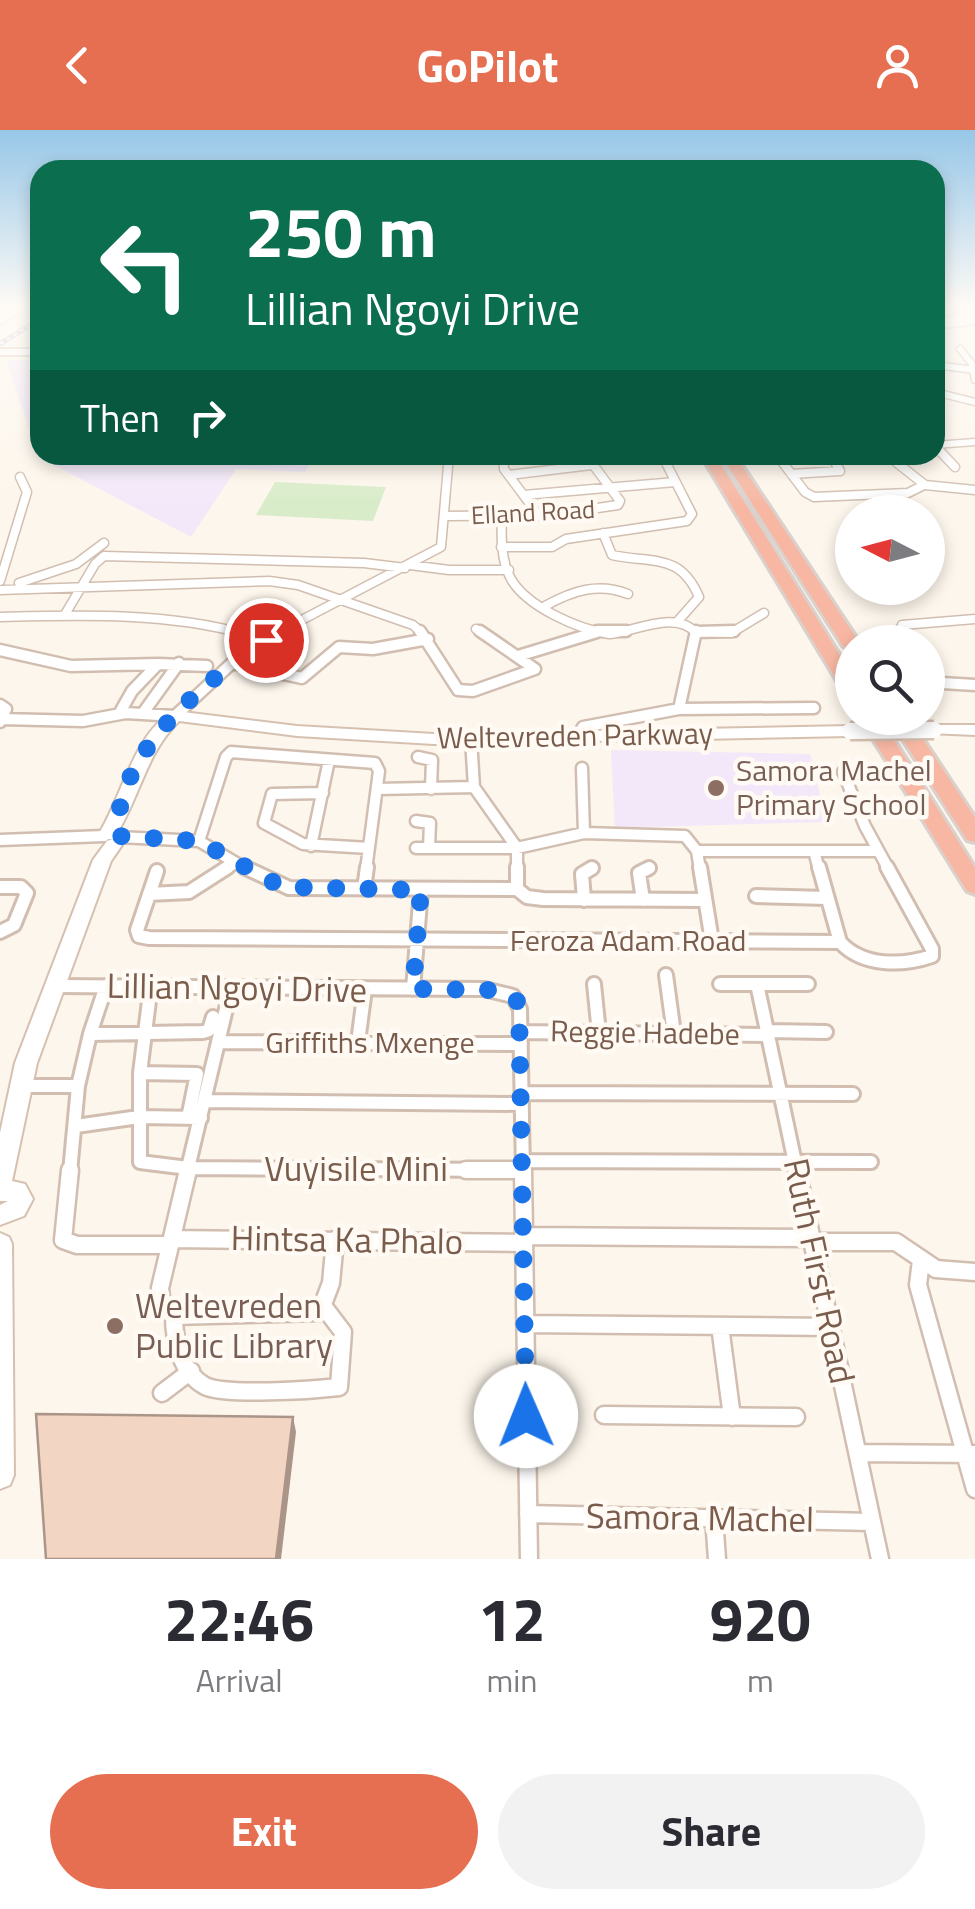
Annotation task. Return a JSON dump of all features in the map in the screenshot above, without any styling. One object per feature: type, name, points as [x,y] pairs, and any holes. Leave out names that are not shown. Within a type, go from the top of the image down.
[{"type":"highway","points":[[714,465],[835,661]]},
{"type":"highway","points":[[734,465],[838,625]]},
{"type":"highway","points":[[881,735],[975,886]]},
{"type":"highway","points":[[910,735],[975,835]]},
{"type":"street","points":[[945,394],[975,402]]},
{"type":"street","points":[[945,445],[975,442]]},
{"type":"street","points":[[945,456],[955,467]]},
{"type":"street","points":[[0,1475],[0,1245],[6,1158],[20,1086],[53,986],[144,750],[232,664],[266,640],[441,546],[448,465]]},
{"type":"street","points":[[503,465],[539,516]]},
{"type":"street","points":[[510,475],[591,465]]},
{"type":"street","name":"Elland Road","points":[[445,516],[539,516],[618,505],[620,501],[591,465]]},
{"type":"street","points":[[501,545],[549,547],[690,519],[692,514],[667,465]]},
{"type":"street","points":[[784,465],[804,492],[814,496],[908,493],[922,486]]},
{"type":"street","points":[[791,474],[840,471],[837,465]]},
{"type":"street","points":[[896,465],[922,486],[975,490]]},
{"type":"street","points":[[0,585],[27,492],[20,477]]},
{"type":"street","points":[[524,495],[675,482]]},
{"type":"street","points":[[578,512],[600,534],[612,555],[667,559],[692,583],[699,598],[677,622]]},
{"type":"street","points":[[502,516],[501,545],[517,588],[597,632]]},
{"type":"street","points":[[64,616],[104,542]]},
{"type":"street","points":[[0,585],[45,576],[99,556],[509,570]]},
{"type":"street","points":[[280,582],[291,560]]},
{"type":"street","points":[[0,585],[80,588],[280,582],[345,599],[408,623],[428,639],[451,683],[461,691],[534,671],[533,666],[476,629]]},
{"type":"street","points":[[545,606],[589,586],[628,594]]},
{"type":"street","points":[[518,656],[597,632],[623,633],[677,622],[690,625],[697,632],[731,632],[764,613]]},
{"type":"street","points":[[0,618],[64,616],[186,621],[266,640]]},
{"type":"street","points":[[902,625],[975,619]]},
{"type":"street","points":[[679,709],[697,632]]},
{"type":"street","points":[[232,664],[302,678],[339,647],[373,649],[428,639]]},
{"type":"street","points":[[0,650],[72,666],[114,662],[207,666]]},
{"type":"street","points":[[143,713],[180,662]]},
{"type":"street","points":[[119,714],[132,691],[158,664]]},
{"type":"street","points":[[945,683],[975,686]]},
{"type":"street","points":[[578,736],[583,727],[679,709],[814,708]]},
{"type":"street","points":[[2,714],[83,721],[119,714],[175,716]]},
{"type":"street","name":"Weltevreden Parkway","points":[[175,716],[315,732],[471,739],[975,730]]},
{"type":"street","points":[[471,739],[474,787],[517,848],[517,888]]},
{"type":"street","points":[[199,841],[226,757],[231,752],[378,765],[364,889]]},
{"type":"street","points":[[418,757],[432,760],[431,789]]},
{"type":"street","points":[[310,846],[329,760]]},
{"type":"street","points":[[582,768],[584,833]]},
{"type":"street","points":[[814,851],[840,942],[849,954],[866,960],[918,960],[932,956],[932,949],[878,851],[842,772]]},
{"type":"street","points":[[377,789],[474,787]]},
{"type":"street","points":[[323,793],[272,794],[262,820],[310,846],[368,848]]},
{"type":"street","points":[[416,822],[430,823],[423,848],[517,848],[584,833],[685,836],[697,851],[712,941]]},
{"type":"street","points":[[0,840],[199,841],[282,887],[517,888],[534,898],[705,900]]},
{"type":"street","points":[[697,851],[878,851]]},
{"type":"street","points":[[156,871],[148,894],[189,892],[235,862]]},
{"type":"street","points":[[584,900],[582,874],[592,868]]},
{"type":"street","points":[[643,900],[640,873],[650,868]]},
{"type":"street","points":[[0,886],[20,887],[27,893],[14,925],[0,932]]},
{"type":"street","points":[[413,989],[421,890]]},
{"type":"street","name":"Feroza Adam Road","points":[[148,894],[137,930],[139,936],[149,938],[840,942]]},
{"type":"street","points":[[756,896],[827,898]]},
{"type":"street","points":[[666,975],[674,1034]]},
{"type":"street","points":[[594,984],[598,1032]]},
{"type":"street","points":[[720,984],[808,984]]},
{"type":"street","name":"Ruth First Road","points":[[757,984],[880,1559]]},
{"type":"street","name":"Lillian Ngoyi Drive","points":[[53,986],[106,986],[146,994],[231,988],[503,991],[519,1003],[529,1559]]},
{"type":"street","points":[[106,986],[78,1086],[76,1126],[139,1117],[195,1118]]},
{"type":"street","points":[[195,1118],[205,1101],[231,988]]},
{"type":"street","points":[[358,1042],[366,989]]},
{"type":"street","points":[[139,1117],[146,994]]},
{"type":"street","points":[[90,1034],[206,1032],[213,1018]]},
{"type":"street","name":"Reggie Hadebe","points":[[521,1038],[598,1032],[826,1032]]},
{"type":"street","name":"Griffiths Mxenge","points":[[219,1042],[521,1038]]},
{"type":"street","points":[[140,1073],[198,1077],[188,1168],[158,1301],[165,1312],[174,1316],[309,1315],[324,1307],[336,1240]]},
{"type":"street","points":[[20,1086],[78,1086]]},
{"type":"street","points":[[205,1101],[853,1094]]},
{"type":"street","name":"Vuyisile Mini","points":[[139,1117],[139,1161],[188,1168],[871,1162]]},
{"type":"street","name":"Hintsa Ka Phalo","points":[[76,1126],[62,1240],[77,1245],[523,1239],[886,1241],[936,1269],[975,1272]]},
{"type":"street","points":[[922,1260],[918,1285],[970,1454],[975,1489]]},
{"type":"street","points":[[174,1316],[175,1344],[200,1383],[213,1389],[342,1392],[343,1332],[324,1307]]},
{"type":"street","points":[[525,1324],[831,1327]]},
{"type":"street","points":[[720,1326],[732,1417]]},
{"type":"street","points":[[162,1393],[191,1371]]},
{"type":"street","points":[[604,1415],[796,1417]]},
{"type":"street","points":[[858,1454],[970,1454]]},
{"type":"street","name":"Samora Machel","points":[[528,1514],[872,1522]]},
{"type":"street","points":[[714,1518],[718,1559]]},
{"type":"shaded area","points":[[10,373],[30,373],[30,431]]},
{"type":"shaded area","points":[[54,465],[309,465],[305,472],[236,469],[191,537]]},
{"type":"shaded area","name":"Samora Machel Primary School","points":[[611,750],[810,754],[827,822],[615,828]]},
{"type":"green space","points":[[275,482],[386,487],[373,521],[256,515]]},
{"type":"building","points":[[36,1414],[293,1417],[276,1559],[46,1559]]},
{"type":"place","name":"Samora Machel Primary School","points":[[716,788]]},
{"type":"place","name":"Weltevreden Public Library","points":[[115,1326]]},
{"type":"route","points":[[266,640],[226,669],[159,730],[136,766],[116,822],[118,836],[199,841],[282,887],[421,890],[413,989],[498,990],[519,1003],[526,1416]]}]
